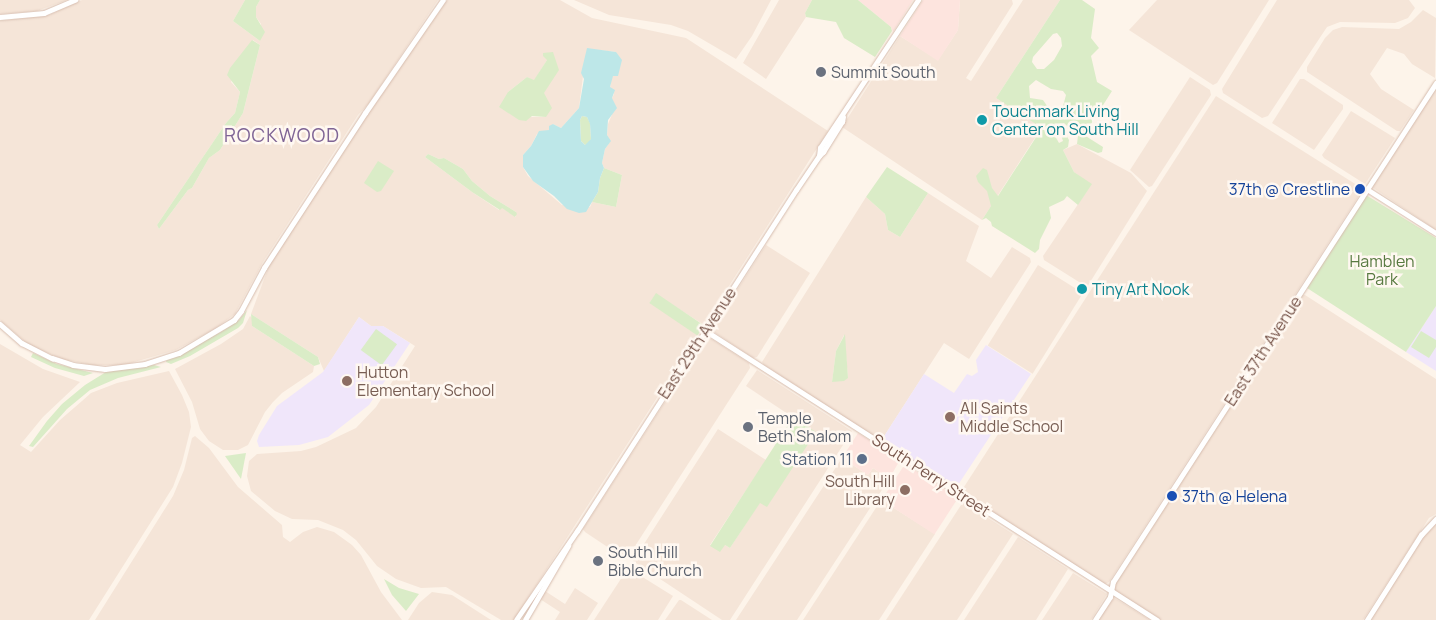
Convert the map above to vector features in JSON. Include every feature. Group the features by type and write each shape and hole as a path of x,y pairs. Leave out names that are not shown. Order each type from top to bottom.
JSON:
{"street":[{"path":"0,17 44,13 75,0"},
{"path":"0,324 22,343 52,358 74,365 105,369 146,364 179,353 224,326 241,312 278,246 365,113 443,0"},
{"name":"East 29th Avenue","path":"516,620 706,331 818,156 820,148 918,0"},
{"name":"East 37th Avenue","path":"1095,620 1111,591 1113,582 1436,83"},
{"path":"1367,189 1436,233"},
{"name":"South Perry Street","path":"706,331 1156,620"},
{"path":"1367,620 1422,535 1436,519"},
{"name":"East 29th Avenue","path":"525,620 576,531"}],"shaded area":[{"path":"0,0 67,0 37,11 0,14"},
{"path":"82,0 245,0 233,21 260,41 261,24 256,17 256,7 260,0 438,0 369,103 358,115 263,262 235,314 216,328 176,350 124,365 92,365 62,359 29,345 0,320 0,21 49,15","holes":["253,40 260,45 243,113 220,150 209,158 192,188 188,190 159,229 157,225 226,123 235,113 240,92 231,82 242,55"]},
{"path":"447,0 560,0 592,18 686,38 828,131 704,325 656,294 650,302 698,334 514,620 501,620 446,587 421,588 396,579 377,566 356,540 343,530 318,520 292,519 275,511 251,491 247,476 249,461 257,454 301,451 316,447 356,428 376,407 415,346 383,326 371,326 359,317 324,371 318,357 251,314 269,266 364,119","holes":["598,50 616,52 610,88 614,94 612,98 613,112 608,124 607,135 610,142 605,149 602,163 604,168 622,175 616,207 592,202 590,207 562,205 528,176 523,167 523,155 531,146 537,134 550,130 553,124 561,128 579,108 583,76","547,60 544,93 546,117 530,117 508,92 527,77 534,81","428,154 439,159 444,158 463,169 472,181 490,196 516,212 516,217 501,207 499,210 425,157"]},
{"path":"574,0 771,0 752,36 736,59 688,31 671,25 609,15"},
{"path":"779,0 812,0 805,13 806,17 766,79 743,63"},
{"path":"858,0 913,0 893,32 891,27"},
{"path":"923,0 960,0 958,30 938,61 900,36"},
{"path":"960,0 1012,0 1013,4 966,78 971,81 1023,0 1060,0 996,98 1042,127 982,220 842,127 900,36 938,60 958,30"},
{"path":"1157,0 1269,0 1217,83 1213,85 1129,30"},
{"path":"1277,0 1409,0 1415,8 1408,18 1395,23 1340,22 1327,27 1268,116 1262,118 1223,93 1222,89"},
{"path":"1423,10 1436,18 1435,78 1412,64 1404,54 1387,48 1370,74 1381,89 1414,110 1400,131 1397,131 1307,72 1307,67 1325,38 1333,30 1342,27 1399,29 1411,22"},
{"path":"1190,77 1210,90 1211,95 1152,186 1149,187 1130,170"},
{"path":"1300,79 1304,79 1343,105 1343,109 1314,150 1272,123"},
{"path":"1436,87 1436,230 1372,187"},
{"path":"1216,96 1360,187 1362,191 1109,582 1105,584 964,494 962,490"},
{"path":"1351,111 1395,138 1365,184 1322,155"},
{"path":"1077,144 1131,173 1147,191 1087,287 1044,260 1043,256 1091,185 1074,172 1063,150"},
{"path":"928,193 979,226 966,261 991,278 1012,247 1030,258 1031,262 969,359 944,343 881,441 762,362 866,197 885,214 888,230 900,237","holes":["844,335 848,377 832,382 836,351"]},
{"path":"766,245 810,273 757,357 753,358 712,329"},
{"path":"1038,265 1083,293 1033,374 988,346"},
{"path":"1301,295 1305,295 1436,379 1436,514 1429,518 1363,620 1161,620 1114,590 1114,586"},
{"path":"1436,306 1436,371 1406,352"},
{"path":"250,316 253,319 252,326 314,366 313,372 282,393 273,402 265,412 248,445 238,450 223,450 209,441 200,429 192,402 175,369 221,344 243,329"},
{"name":"Hutton Elementary School","path":"359,317 371,326 383,326 410,343 369,405 328,437 299,445 259,447 257,441 259,435 277,406 323,372"},
{"path":"710,338 749,363 750,368 628,557 624,558 583,529 705,340"},
{"path":"0,344 43,369 80,382 43,417 20,445 31,452 60,420 91,393 117,383 169,371 189,412 191,427 182,463 173,487 89,620 0,620"},
{"name":"All Saints Middle School","path":"986,345 1031,374 956,488 881,441 924,374 954,393 967,374 972,376 978,372 976,360"},
{"path":"757,370 852,431 730,620 722,620 633,561 718,429 766,460 710,545 725,545 730,548 760,502 767,506 815,432 746,386"},
{"path":"858,433 900,460 889,479 873,468 868,475 842,458"},
{"path":"195,436 209,448 238,487 282,525 283,537 290,542 303,532 317,527 334,532 352,545 361,555 381,592 402,620 95,620 173,496 184,470 192,438"},
{"path":"842,458 868,475 873,468 889,479 797,620 736,620"},
{"path":"905,464 958,498 934,534 882,500"},
{"path":"881,500 935,534 879,620 803,620"},
{"path":"963,502 1013,534 957,620 886,620"},
{"path":"1436,523 1436,620 1369,620 1426,533"},
{"path":"1018,537 1068,569 1036,620 964,620"},
{"path":"628,568 673,596 658,620 594,620"},
{"path":"1073,573 1107,594 1091,620 1042,620"},
{"path":"575,588 598,603 587,620 555,620 560,612 540,599 545,591 565,604"},
{"path":"432,592 452,595 491,620 408,620 419,603"},
{"path":"1114,598 1116,599 1150,620 1098,620"},
{"path":"679,600 681,600 712,620 665,620"}],"green space":[{"path":"245,0 260,0 256,7 256,17 265,32 260,41 233,21"},
{"path":"812,0 858,0 891,27 892,31 875,57 844,38 836,22 806,17 805,13"},
{"path":"1060,0 1082,0 1095,9 1091,38 1099,48 1091,56 1097,82 1112,91 1084,135 1103,147 1102,152 1098,153 1077,144 1078,136 1064,123 1054,125 1051,129 1059,143 1063,141 1060,132 1066,135 1069,140 1068,147 1063,150 1074,172 1092,184 1078,205 1067,196 1064,200 1049,207 1051,218 1040,240 1039,249 1035,253 992,226 991,222 986,218 982,220 991,206 987,191 978,182 976,176 983,168 987,170 992,188 998,196 1042,128 996,98","holes":["1057,33 1061,38 1062,46 1054,60 1044,69 1037,69 1032,62 1033,57 1053,34","1036,80 1051,89 1063,91 1066,95 1062,110 1057,116 1054,116 1043,100 1030,98 1029,86"]},
{"path":"252,40 260,45 243,113 220,150 209,158 192,188 188,190 159,229 157,225 226,123 235,113 240,92 227,75 230,68"},
{"path":"553,52 559,70 544,93 552,108 546,117 532,116 526,121 519,120 499,107 508,92 527,77 534,80 547,60 543,53"},
{"path":"582,116 587,117 590,123 591,139 589,144 585,145 581,141 580,120"},
{"path":"428,154 439,159 444,158 463,169 472,181 490,196 516,212 515,217 472,192 425,157"},
{"path":"378,161 394,171 381,191 377,192 364,183"},
{"path":"887,167 928,193 900,237 888,230 885,214 866,197"},
{"path":"604,168 622,175 616,207 592,202 598,192"},
{"name":"Hamblen Park","path":"1366,195 1436,238 1436,306 1406,352 1307,288"},
{"path":"656,293 704,325 697,335 649,303"},
{"path":"247,310 243,323 238,328 190,356 171,364 166,362 167,359 221,332 239,320"},
{"path":"251,314 318,357 320,364 314,366 252,326"},
{"path":"376,329 397,344 382,365 361,350"},
{"path":"1421,331 1436,340 1436,347 1429,358 1411,347"},
{"path":"845,334 848,378 844,381 832,382 836,351"},
{"path":"33,353 57,364 93,373 84,376 55,368 31,357"},
{"path":"154,365 161,367 118,378 90,390 67,409 33,447 29,446 62,404 85,385 106,372"},
{"path":"793,417 816,432 767,507 760,503 730,548 725,545 720,552 710,546"},
{"path":"246,453 241,479 225,456"},
{"path":"384,579 399,588 419,594 406,611 392,595"}],"water":[{"path":"587,48 616,52 622,60 618,76 613,76 610,87 615,90 612,98 617,108 608,120 607,135 611,141 605,149 602,163 604,168 598,192 586,212 579,213 567,209 554,196 533,181 523,167 523,155 531,146 539,131 549,130 549,126 553,124 561,128 579,108 584,79 581,73","holes":["582,116 587,117 590,124 591,139 585,145 581,141 580,120"]}],"place":[{"name":"Summit South","path":"821,72"},
{"name":"Touchmark Living Center on South Hill","path":"982,120"},
{"name":"37th @ Crestline","path":"1360,189"},
{"name":"Tiny Art Nook","path":"1082,289"},
{"name":"Hutton Elementary School","path":"347,381"},
{"name":"All Saints Middle School","path":"950,417"},
{"name":"Temple Beth Shalom","path":"748,427"},
{"name":"Station 11","path":"862,459"},
{"name":"South Hill Library","path":"905,490"},
{"name":"37th @ Helena","path":"1172,496"},
{"name":"South Hill Bible Church","path":"598,561"}],"district":[{"name":"ROCKWOOD","path":"282,136"}]}
